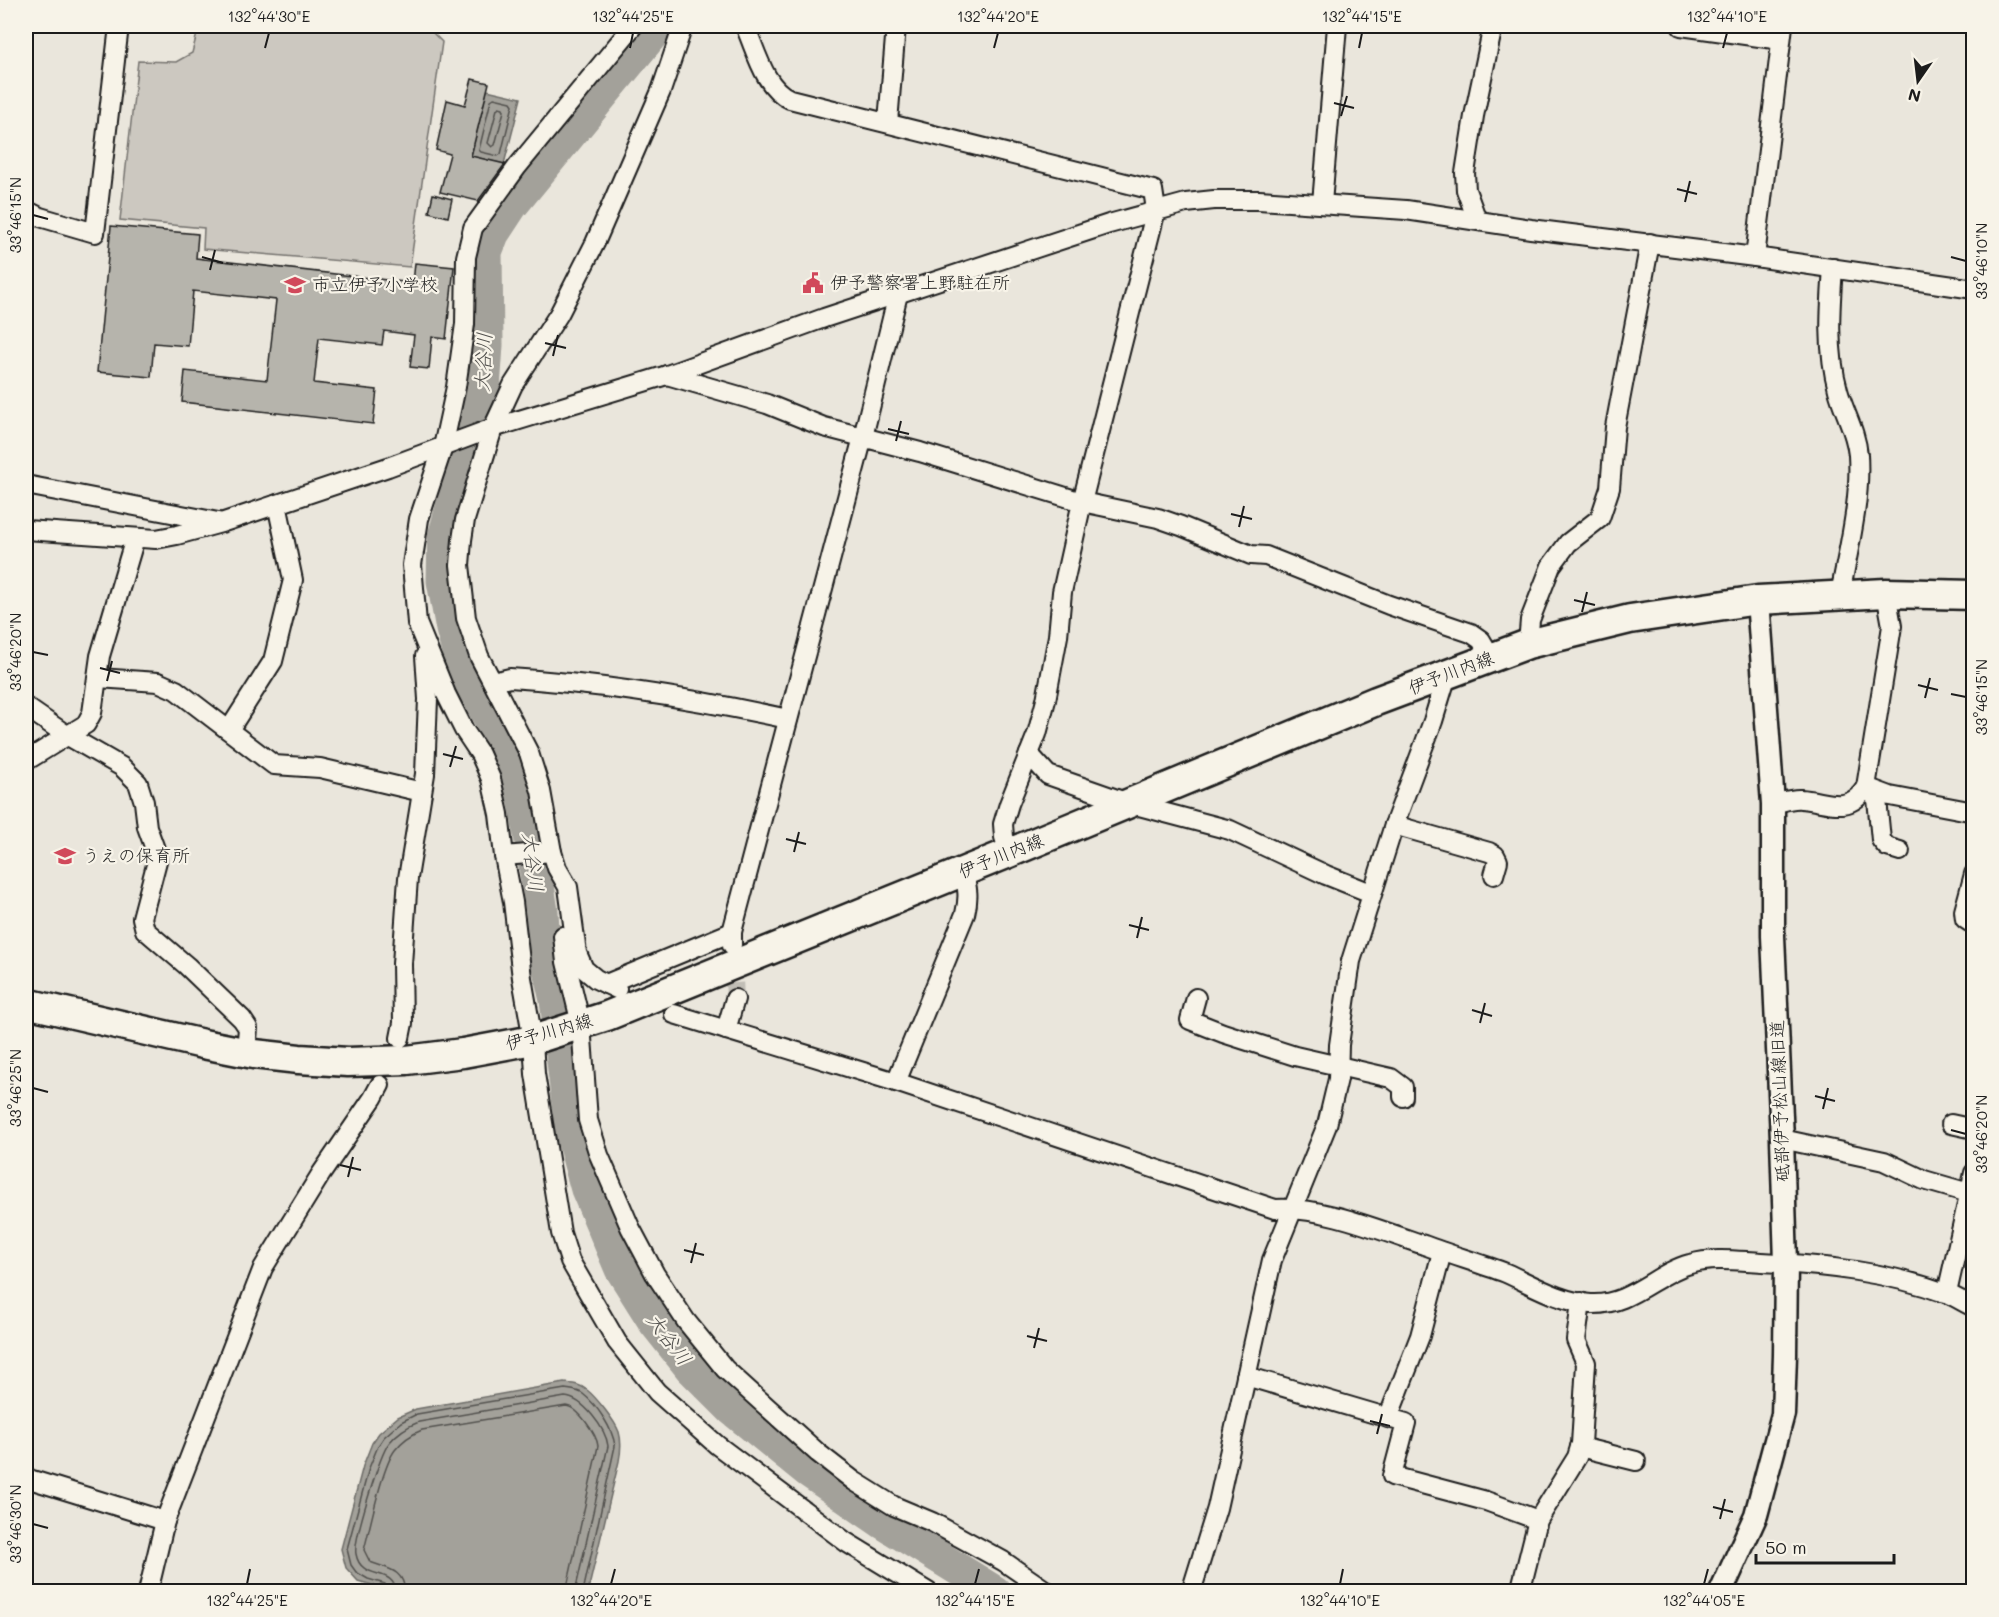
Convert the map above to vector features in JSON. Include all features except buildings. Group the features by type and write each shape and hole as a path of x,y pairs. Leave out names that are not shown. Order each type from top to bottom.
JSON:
{"main road":[{"name":"伊予川内線","path":"26,1003 203,1044 298,1059 348,1062 406,1060 463,1053 559,1031 607,1016 1376,701 1528,644 1630,618 1758,600 1886,593 1974,595"}],"street":[{"path":"26,210 40,217 95,233 119,26"},
{"path":"633,26 517,167 473,228 466,257 466,297 456,387 446,446 419,519 412,565 417,624 446,694 464,730 480,754 491,779 509,856 522,978 559,1031 599,1155 630,1227 655,1274 686,1321 725,1369 818,1453 854,1481 894,1506 932,1522 1003,1561 1048,1592"},
{"path":"683,26 661,92 595,243 559,314 513,386 489,430 465,520 462,540 460,565 466,618 479,656 530,753 541,791 566,962 559,1031 535,1074 561,1233 570,1261 617,1342 657,1392 717,1445 846,1542 928,1592"},
{"path":"745,26 766,74 779,94 790,99 1154,190 1156,210 1082,502 1062,592 1058,636 1046,700 1037,734 1003,824 1009,853"},
{"path":"888,122 896,26"},
{"path":"1322,203 1337,26"},
{"path":"1477,220 1466,190 1465,173 1474,116 1493,26"},
{"path":"1681,26 1782,33 1755,257"},
{"path":"26,530 156,539 221,523 489,430 668,375 898,294 1156,210 1186,203 1214,200 1259,200 1406,210 1974,289"},
{"path":"1528,644 1530,620 1551,566 1568,543 1600,518 1610,488 1615,427 1650,243"},
{"path":"1833,268 1829,323 1832,355 1838,391 1853,428 1858,455 1857,496 1840,596"},
{"path":"550,858 568,887 577,953 584,969 611,987 732,939 898,294"},
{"path":"668,375 767,404 824,427 920,452 1082,502 1181,525 1251,555 1266,556 1389,605 1471,633 1481,640 1491,657"},
{"path":"26,485 221,523"},
{"path":"229,730 273,661 293,580 278,504"},
{"path":"26,761 68,736 86,723 93,713 106,634 135,538"},
{"path":"1773,804 1799,798 1835,805 1851,802 1860,797 1866,787 1892,626 1886,593"},
{"name":"砥部伊予松山線旧道","path":"1721,1592 1756,1515 1783,1414 1786,1263 1773,936 1773,804 1758,600"},
{"path":"400,1038 403,1023 402,964 408,878 422,792 428,699 424,639"},
{"path":"1191,1592 1217,1508 1272,1260 1327,1125 1338,1079 1339,1045 1351,961 1371,893 1447,675"},
{"path":"98,678 158,682 176,690 274,765 320,768 422,792"},
{"path":"493,682 510,678 630,689 714,703 788,720"},
{"path":"26,707 68,736 122,767 138,783 157,861 142,918 145,930 187,966 242,1019 249,1028 246,1052"},
{"path":"1029,753 1048,775 1128,803 1230,830 1326,875 1371,893"},
{"path":"1866,787 1890,796 1974,812"},
{"path":"1866,787 1877,798 1881,840 1887,847 1900,851"},
{"path":"1394,825 1489,852 1495,855 1498,861 1494,875"},
{"path":"509,856 550,858"},
{"path":"896,1082 965,914 968,890 963,872"},
{"path":"1974,874 1964,910 1965,919 1974,925"},
{"path":"1196,998 1190,1020 1295,1056 1391,1078 1403,1087 1403,1097"},
{"path":"726,1030 735,999"},
{"path":"674,1014 896,1082 1275,1209 1310,1210 1382,1231 1506,1274 1537,1289 1581,1302 1591,1304 1609,1302 1634,1294 1672,1270 1691,1263 1713,1260 1786,1263 1892,1276 1947,1293 1974,1307"},
{"path":"148,1592 165,1521 262,1268 380,1085"},
{"path":"1951,1124 1974,1129"},
{"path":"1782,1138 1884,1161 1924,1180 1969,1193"},
{"path":"1947,1293 1974,1173"},
{"path":"1388,1418 1420,1336 1442,1252"},
{"path":"1520,1592 1538,1520 1577,1457 1580,1447 1586,1363 1576,1341 1581,1302"},
{"path":"1246,1376 1406,1423 1392,1476 1486,1501 1538,1520"},
{"path":"1580,1447 1636,1461"},
{"path":"26,1478 165,1521"}],"shaded area":[{"path":"199,26 426,26 442,42 410,267 203,249 204,228 120,220 138,61 176,62 192,53"}],"water":[{"path":"487,90 521,98 504,164 471,156"},
{"path":"564,1383 579,1385 591,1393 614,1422 621,1439 619,1461 588,1591 394,1591 358,1581 346,1568 341,1549 363,1466 372,1443 379,1433 398,1417 416,1409"}],"waterway":[{"name":"大谷川","path":"659,26 512,205 493,234 486,252 487,345 484,389 444,537 443,581 452,629 463,670 511,757 525,803 542,911 544,948 556,1000 571,1131 587,1189 621,1269 655,1323 690,1367 733,1410 808,1471 882,1522 995,1592"}],"tunnel":[{"path":"733,956 735,999"}],"place":[{"name":"伊予警察署上野駐在所","path":"813,283"},
{"name":"市立伊予小学校","path":"295,285"},
{"name":"うえの保育所","path":"65,856"}]}
